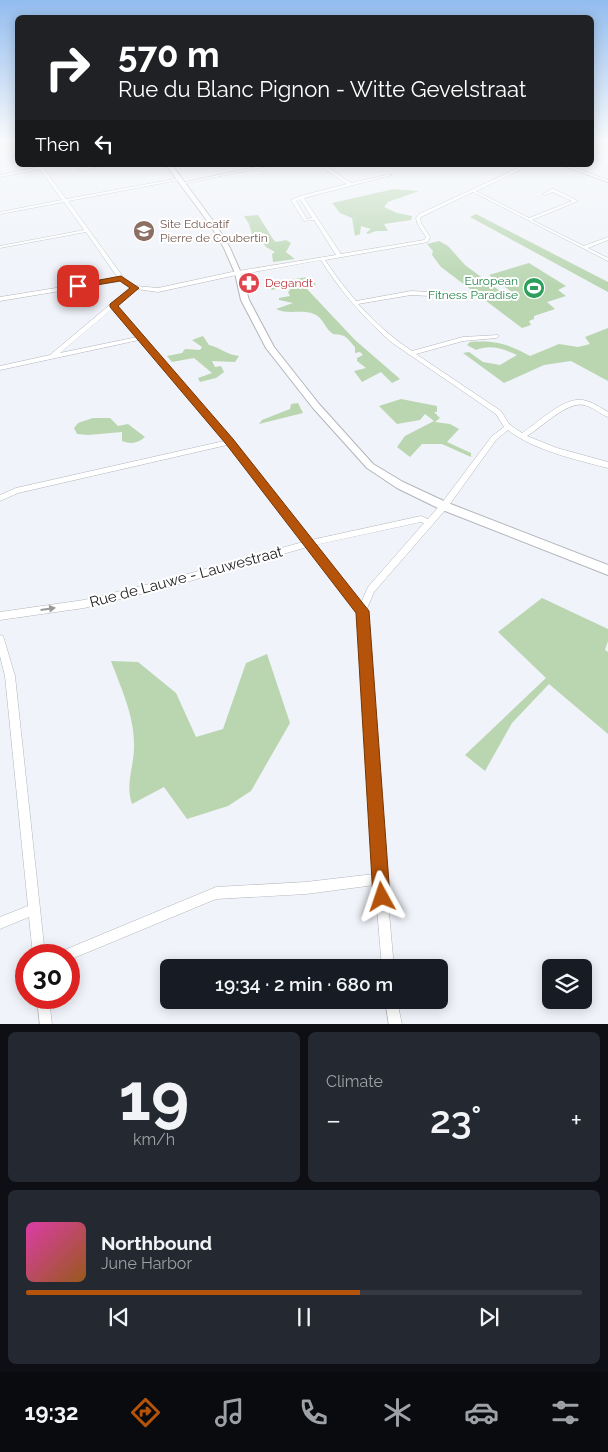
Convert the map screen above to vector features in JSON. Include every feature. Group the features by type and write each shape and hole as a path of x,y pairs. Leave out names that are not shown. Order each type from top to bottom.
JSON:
{"street":[{"path":"57,189 121,279 135,288 158,290 238,273 426,240 428,237 418,218 421,215 478,189"},
{"path":"0,213 136,189"},
{"path":"187,189 214,226 227,248 238,273 245,300 270,348 341,435 370,466 400,485 444,506 608,570"},
{"path":"314,219 306,220 293,200 333,189"},
{"path":"530,219 576,201 553,190 545,194"},
{"path":"473,191 608,260"},
{"path":"301,198 339,255"},
{"path":"0,247 86,231"},
{"path":"584,248 608,238"},
{"path":"322,258 339,286 378,328 498,413 508,427 522,436 578,458 608,465"},
{"path":"0,299 121,279"},
{"path":"52,357 135,288"},
{"path":"355,303 391,295 430,294 436,292"},
{"path":"113,305 229,442 362,611"},
{"path":"411,353 463,338 496,336"},
{"path":"0,368 140,338"},
{"path":"522,436 568,405 578,402 590,405 608,415"},
{"path":"387,959 362,611 370,590 444,506 494,438 508,427"},
{"path":"0,498 16,491 229,442"},
{"name":"Rue de Lauwe - Lauwestraat","path":"0,616 84,604 166,584 364,529 420,519 429,522"},
{"path":"0,639 10,676 38,944"},
{"path":"80,949 216,893 306,888 380,879"},
{"path":"0,922 34,909"},
{"path":"44,1009 46,1024"},
{"path":"393,1009 396,1024"}],"green space":[{"path":"394,189 419,191 388,202 384,207 397,213 412,216 411,220 384,224 388,231 376,231 368,234 366,233 371,229 361,226 360,234 355,236 352,218 340,213 332,203"},
{"path":"476,214 608,282 608,292 470,217"},
{"path":"258,215 276,242 286,240 291,243 286,252 295,259 273,262 272,254 275,252 266,247 260,238 266,236 264,233 252,234 244,216"},
{"path":"439,241 448,246 465,265 512,300 519,297 489,275 529,263 566,286 558,290 566,296 547,302 555,309 534,316 534,319 529,321 531,325 522,328 441,267 427,244"},
{"path":"308,277 316,285 307,289 355,340 400,379 392,383 381,372 362,382 354,371 366,368 357,361 357,358 363,355 360,352 355,353 355,347 347,338 343,335 333,334 320,318 314,314 285,312 276,309 293,303 279,300 279,298 290,296 288,292 290,290 288,285 272,290 269,287 276,282"},
{"path":"608,328 608,381 571,361 544,365 504,383 463,353 469,352 483,362 500,365 517,355 492,347 476,350 467,345 470,342 494,342 515,348 530,356 559,344 578,347 590,344 585,337"},
{"path":"203,336 209,345 239,356 235,362 212,361 215,367 221,366 224,372 216,378 200,382 198,378 212,373 194,358 172,362 167,356 182,353 185,349 200,350 202,347 192,340"},
{"path":"401,399 437,406 437,412 434,412 440,418 435,422 450,424 459,429 447,442 471,453 471,457 442,444 422,444 410,457 397,447 405,436 434,421 425,414 420,420 397,424 379,406"},
{"path":"298,403 303,413 259,424 262,420 290,409 291,404"},
{"path":"93,418 110,418 118,426 128,424 145,437 131,443 122,441 122,432 77,434 74,428 78,423"},
{"path":"542,598 608,629 608,641 605,650 608,652 608,734 549,684 512,723 485,771 465,755 546,678 498,632"},
{"path":"267,654 290,723 251,791 228,806 187,819 164,787 132,804 129,789 134,754 134,736 127,703 111,661 138,662 176,693 196,737 223,729 246,663"}],"place":[{"name":"Site Educatif Pierre de Coubertin","path":"144,231"},
{"name":"Degandt","path":"249,283"},
{"name":"European Fitness Paradise","path":"534,288"}],"route":[{"path":"78,286 121,279 135,288 113,305 229,442 362,611 382,897"}]}
